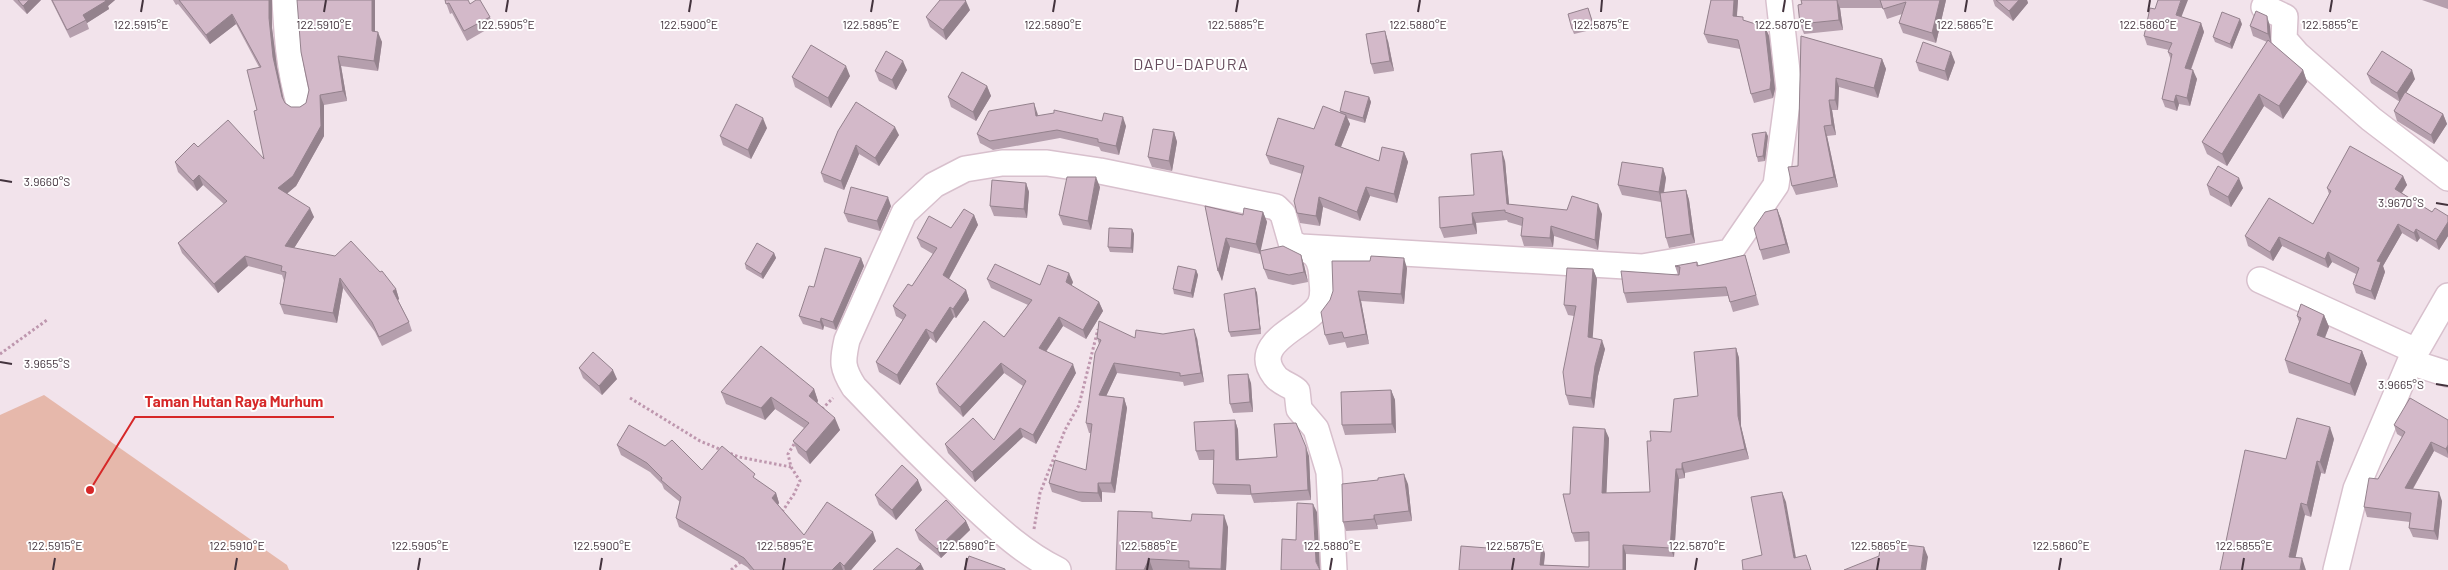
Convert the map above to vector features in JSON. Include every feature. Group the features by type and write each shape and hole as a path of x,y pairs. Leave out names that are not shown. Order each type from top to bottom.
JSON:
{"street":[{"path":"284,0 290,73 299,102"},
{"path":"1302,247 1642,266 1730,252 1776,185 1789,89 1780,0"},
{"path":"2264,6 2285,17 2284,39 2297,54 2370,119 2448,178"},
{"path":"1058,570 1029,554 929,464 854,387 845,372 842,360 847,340 904,213 934,185 965,170 1002,163 1047,163 1100,171 1276,208 1283,214 1291,242 1316,256 1319,263 1323,292 1322,302 1297,327 1274,341 1271,349 1270,363 1276,378 1297,391 1299,409 1316,429 1325,454 1333,513 1334,570"},
{"path":"2260,280 2448,374"},
{"path":"2336,570 2356,489 2413,357 2448,296"}],"path":[{"path":"0,354 47,320"},
{"path":"1029,554 1040,493 1065,430 1080,405 1092,345 1098,329"},
{"path":"818,414 830,399 854,387"},
{"path":"630,398 700,440 739,456 791,467"},
{"path":"777,518 794,494 800,481 791,467 788,454 800,437"},
{"path":"731,570 745,558"}],"shaded area":[{"path":"44,395 287,565 289,570 0,570 0,415"}],"building":[{"path":"18,0 29,0 23,6"},
{"path":"52,0 106,1 83,15 86,20 67,30"},
{"path":"179,0 269,0 273,57 282,97 285,103 291,107 300,107 306,103 309,90 301,52 297,0 372,0 372,31 378,32 374,61 338,56 343,91 320,95 321,126 293,176 278,188 310,208 285,246 335,256 351,241 380,272 382,271 396,289 393,291 409,322 379,337 372,322 340,278 333,313 280,304 286,272 281,271 282,266 245,256 214,284 178,243 227,201 199,175 193,181 175,162 194,143 198,147 228,120 264,159 254,111 257,110 247,70 261,67 232,14 206,35"},
{"path":"445,0 468,0 470,4 480,0 490,17 464,31 449,3 446,4"},
{"path":"940,0 966,1 943,30 926,17"},
{"path":"1711,0 1734,0 1733,16 1743,17 1743,20 1765,27 1771,80 1770,89 1751,94 1738,40 1704,34"},
{"path":"1801,0 1837,0 1839,20 1800,24 1798,5 1802,4"},
{"path":"1880,0 1940,0 1932,33 1899,23 1906,2 1883,9"},
{"path":"1996,0 2019,0 2009,11"},
{"path":"2158,0 2181,0 2176,15 2201,23 2185,68 2193,70 2187,98 2176,95 2174,102 2162,99 2172,54 2168,52 2172,43 2144,36 2150,8 2155,9"},
{"path":"1588,8 1593,24 1572,29 1568,14"},
{"path":"2256,11 2267,16 2268,34 2250,26"},
{"path":"2222,12 2240,19 2230,44 2213,37"},
{"path":"1385,31 1390,61 1371,64 1366,34"},
{"path":"1801,36 1882,59 1874,88 1836,78 1835,100 1829,100 1832,125 1824,126 1834,177 1792,186 1788,167 1798,166"},
{"path":"2268,40 2303,70 2279,106 2259,94 2222,154 2202,142"},
{"path":"1923,42 1951,52 1945,71 1916,62"},
{"path":"811,45 846,66 828,98 792,77"},
{"path":"886,51 903,61 892,80 875,71"},
{"path":"2382,51 2412,70 2397,93 2367,74"},
{"path":"962,72 987,86 973,112 948,97"},
{"path":"1345,91 1369,97 1363,118 1340,111"},
{"path":"2405,92 2443,114 2431,135 2394,111"},
{"path":"856,102 895,127 875,158 856,145 841,181 821,173 838,131"},
{"path":"1034,103 1036,116 1054,113 1054,110 1102,121 1104,113 1123,117 1116,146 1098,142 1098,139 1057,130 990,141 977,134 989,111"},
{"path":"736,104 763,118 748,150 720,136"},
{"path":"1323,106 1346,115 1335,145 1379,161 1382,147 1404,152 1394,194 1366,187 1357,212 1319,197 1316,216 1297,213 1294,201 1304,166 1266,155 1278,118 1314,129"},
{"path":"1153,129 1174,132 1169,161 1148,157"},
{"path":"1766,132 1763,156 1757,157 1752,134"},
{"path":"2350,146 2403,176 2395,189 2432,212 2435,208 2448,216 2448,222 2436,241 2416,229 2414,233 2398,224 2377,261 2381,262 2371,291 2353,284 2359,268 2328,252 2325,259 2279,237 2270,252 2245,236 2269,198 2313,224 2331,191 2327,188"},
{"path":"1502,151 1507,204 1567,210 1572,196 1598,204 1595,240 1551,226 1550,238 1521,236 1523,218 1505,212 1505,210 1472,213 1473,224 1440,228 1439,197 1474,195 1471,154"},
{"path":"1622,162 1663,168 1659,192 1618,185"},
{"path":"2218,166 2239,178 2228,197 2207,185"},
{"path":"1067,177 1096,177 1088,221 1059,215"},
{"path":"992,180 1026,183 1024,209 990,206"},
{"path":"851,187 888,197 877,221 844,213"},
{"path":"1686,190 1691,234 1666,238 1660,193"},
{"path":"1205,206 1243,215 1244,208 1263,212 1256,244 1226,238 1218,271"},
{"path":"964,209 974,215 943,275 966,290 953,309 950,307 933,333 926,329 897,375 876,362 906,315 893,306 908,284 912,286 937,248 917,238 929,216 951,228"},
{"path":"1777,209 1786,244 1760,250 1754,228 1765,212"},
{"path":"1109,228 1132,229 1131,248 1108,247"},
{"path":"757,243 774,253 761,274 745,264"},
{"path":"1283,246 1301,255 1304,272 1289,275 1264,269 1260,251"},
{"path":"825,248 861,258 833,322 821,318 820,322 799,316 809,286 814,287"},
{"path":"1745,255 1756,295 1730,302 1726,287 1624,293 1621,271 1679,275 1680,267 1675,266 1697,262 1697,266"},
{"path":"1371,256 1404,258 1401,294 1358,291 1366,334 1344,338 1342,332 1325,335 1321,312 1330,300 1333,291 1332,261 1370,261"},
{"path":"995,264 1040,285 1048,265 1069,273 1066,282 1099,302 1083,330 1059,317 1039,348 1073,364 1033,435 1020,428 972,472 945,444 973,418 994,440 1026,381 1001,363 960,407 936,384 984,321 1004,337 1032,300 987,279"},
{"path":"1178,266 1196,270 1191,293 1173,289"},
{"path":"1567,268 1593,269 1588,337 1602,340 1595,366 1591,398 1566,395 1563,372 1576,306 1564,305"},
{"path":"1255,288 1260,329 1229,332 1224,294"},
{"path":"2301,304 2324,315 2317,335 2362,351 2350,384 2285,360 2301,318 2297,316"},
{"path":"1099,321 1135,338 1136,330 1163,334 1194,329 1201,373 1180,376 1180,373 1114,363 1099,395 1124,398 1111,483 1098,483 1098,493 1078,492 1049,483 1055,460 1086,470 1092,424 1086,423 1095,353 1101,340 1097,338"},
{"path":"761,346 814,389 809,396 835,418 806,452 793,441 809,423 771,397 761,408 721,392"},
{"path":"1736,348 1738,416 1745,449 1682,463 1682,469 1676,469 1670,548 1623,545 1623,570 1459,570 1461,546 1514,550 1515,542 1542,544 1540,565 1589,567 1589,532 1572,533 1563,494 1570,494 1573,427 1605,429 1602,493 1650,492 1647,441 1651,441 1650,431 1671,432 1674,399 1698,396 1694,352"},
{"path":"593,352 613,370 599,386 579,368"},
{"path":"1248,374 1250,402 1230,404 1228,375"},
{"path":"1391,390 1392,424 1342,425 1341,392"},
{"path":"2410,398 2448,420 2448,445 2446,449 2431,442 2405,488 2439,492 2434,531 2409,528 2411,513 2364,507 2369,478 2378,479 2405,432 2394,425"},
{"path":"2297,418 2330,427 2320,462 2317,461 2307,505 2301,503 2289,557 2302,558 2300,570 2220,570 2245,450 2286,459"},
{"path":"1235,420 1236,460 1277,457 1274,424 1296,423 1306,447 1308,490 1251,494 1250,485 1213,484 1214,450 1196,451 1194,422"},
{"path":"629,425 665,446 672,440 702,470 722,446 755,474 753,477 776,493 772,498 804,535 827,502 873,532 844,566 840,562 832,570 754,570 744,558 676,518 681,497 661,480 662,478 647,463 617,445"},
{"path":"902,465 918,480 892,510 875,495"},
{"path":"1404,474 1409,511 1374,515 1374,519 1343,522 1342,484 1378,480 1378,478"},
{"path":"1782,492 1794,558 1806,555 1811,570 1743,570 1742,560 1762,555 1751,497"},
{"path":"946,500 966,521 937,549 915,530"},
{"path":"1297,503 1313,504 1316,562 1320,570 1281,570 1282,539 1296,540"},
{"path":"1118,511 1152,512 1152,518 1191,521 1192,514 1224,515 1221,569 1189,568 1189,561 1149,559 1144,570 1116,570"},
{"path":"1881,542 1924,547 1921,570 1844,570 1879,556"},
{"path":"897,548 921,564 915,570 873,570"},
{"path":"969,556 1005,569 1005,570 964,570"}],"place":[{"name":"Taman Hutan Raya Murhum","path":"90,490"}],"district":[{"name":"DAPU-DAPURA","path":"1191,63"}]}
